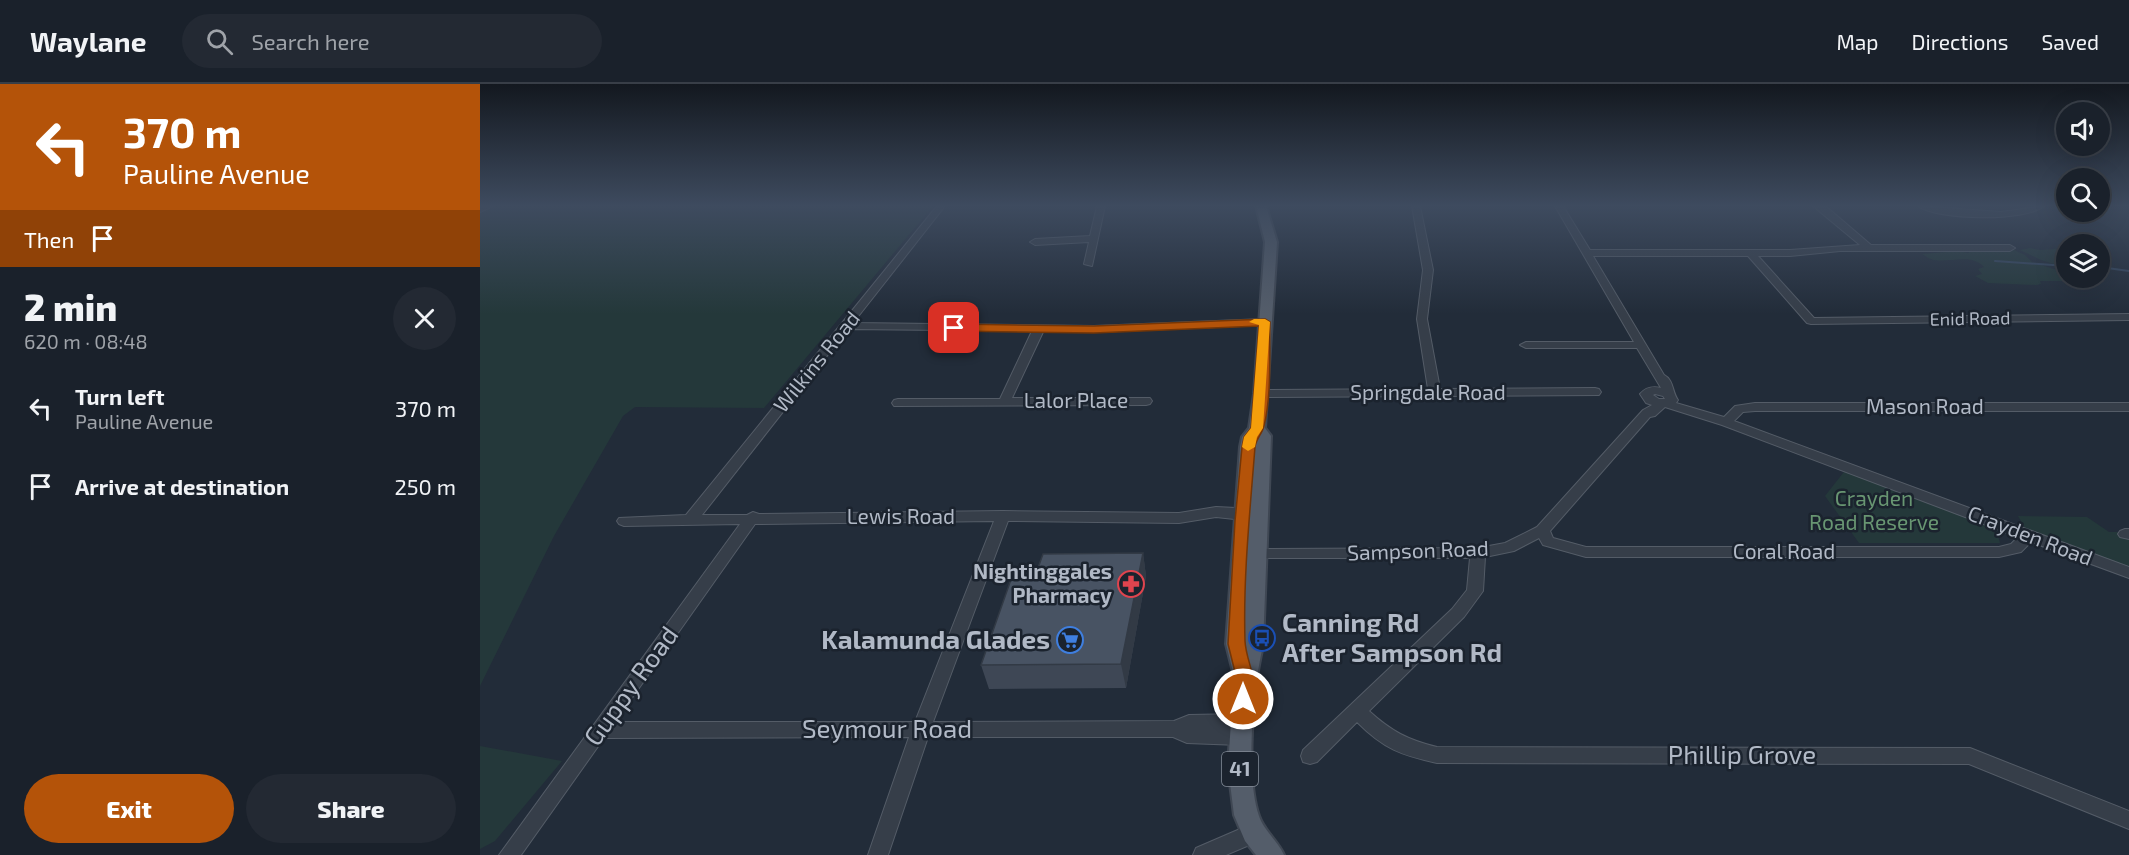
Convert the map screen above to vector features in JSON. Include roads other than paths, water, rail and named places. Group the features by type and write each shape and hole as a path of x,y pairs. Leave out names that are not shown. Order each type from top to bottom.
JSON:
{"main road":[{"name":"41","path":"1270,242 1257,428 1263,436 1248,517 1250,553 1236,644 1245,676 1241,730 1241,791 1246,816 1254,833 1271,855"}],"street":[{"name":"Wilkins Road","path":"692,518 913,242"},
{"path":"1089,264 1093,242"},
{"path":"1423,242 1428,270 1422,319 1435,393"},
{"path":"1581,242 1659,377 1665,382 1668,390 1666,399"},
{"path":"1862,242 1869,248"},
{"path":"1588,253 1751,254 1869,248 2010,248"},
{"name":"Enid Road","path":"1751,254 1811,321 2129,317"},
{"path":"846,326 1040,329 1265,322"},
{"name":"Lalor Place","path":"1005,401 1040,329"},
{"path":"1526,345 1641,345"},
{"name":"Sampson Road","path":"1250,553 1478,553 1509,547 1542,530 1649,401 1659,377"},
{"name":"Springdale Road","path":"1261,394 1595,392"},
{"name":"Sampson Road","path":"1649,401 1650,413 1666,399"},
{"name":"Crayden Road","path":"1649,401 1666,399 2129,573"},
{"name":"Lalor Place","path":"898,403 1146,401"},
{"name":"Mason Road","path":"1726,422 1739,410 1755,407 2129,406"},
{"path":"878,855 921,729 1003,516"},
{"name":"Lewis Road","path":"624,520 1003,516 1179,518 1189,521 1248,517"},
{"name":"Guppy Road","path":"509,855 753,518"},
{"name":"Coral Road","path":"1542,530 1548,541 1586,552 1999,552 2016,548 2029,535"},
{"path":"1310,756 1464,606 1475,591 1478,553"},
{"name":"Phillip Grove","path":"1357,711 1376,729 1406,748 1437,755 1970,756 2129,820"},
{"name":"Seymour Road","path":"599,730 1174,729 1187,735 1241,730"},
{"path":"1203,855 1254,833"}],"waterway":[{"path":"1995,261 2056,265"},
{"path":"2110,268 2129,271"}],"place":[{"name":"Nightinggales Pharmacy","path":"1131,584"},
{"name":"Canning Rd After Sampson Rd","path":"1262,638"},
{"name":"Kalamunda Glades","path":"1070,640"}],"park label":[{"name":"Crayden Road Reserve","path":"1874,511"}]}
